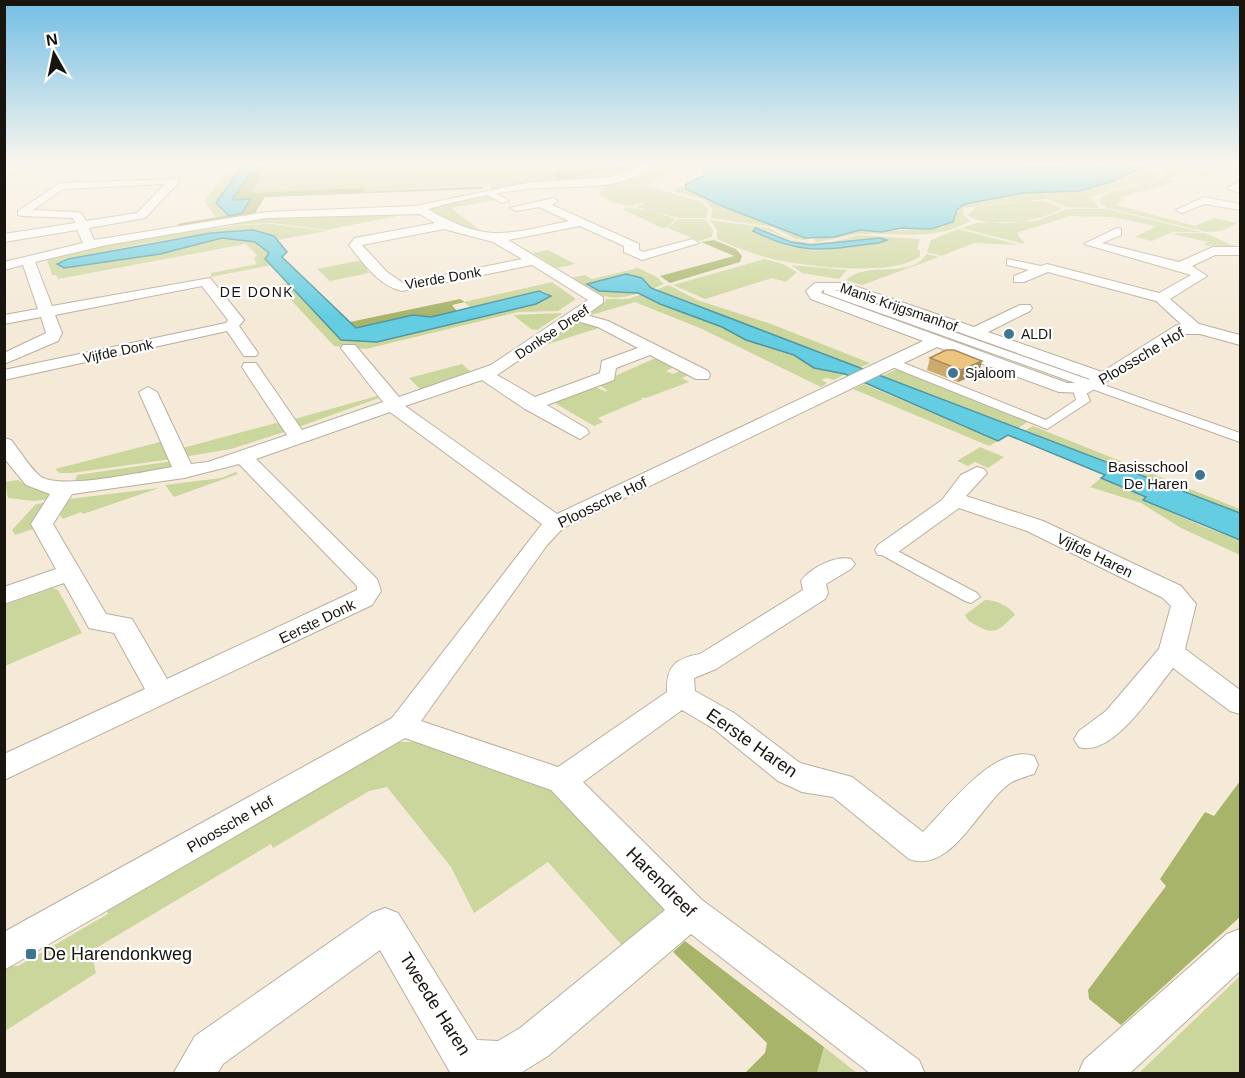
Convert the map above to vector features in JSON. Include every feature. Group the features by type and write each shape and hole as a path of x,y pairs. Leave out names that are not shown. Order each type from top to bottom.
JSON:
{"street":[{"path":"76,215 90,245"},
{"path":"4,238 142,215"},
{"name":"Donkse Dreef","path":"4,266 28,262 90,245 266,215"},
{"name":"Donkse Dreef","path":"4,444 33,481 64,489 184,472 244,458 497,369 596,302 596,298 497,239 455,230 427,215"},
{"path":"563,215 578,223"},
{"path":"497,239 586,222 635,247 628,249 642,256 693,243"},
{"name":"Vierde Donk","path":"445,225 359,241 355,245 369,256 380,272 402,287 534,261"},
{"path":"1117,232 1090,244 1180,266 1200,276 1161,298"},
{"path":"1180,266 1213,251 1240,251"},
{"path":"4,360 52,338 54,333 28,262"},
{"path":"1012,262 1042,270"},
{"path":"1019,279 1047,268 1161,298 1194,328 1240,340"},
{"path":"4,320 205,281 236,320 231,326 249,363 300,439"},
{"name":"Manis Krijgsmanhof","path":"936,340 816,296 813,291 820,286 841,286 975,333 1092,384"},
{"path":"828,291 1240,438"},
{"name":"Manis Krijgsmanhof","path":"975,333 1025,308"},
{"path":"574,316 603,324 702,375"},
{"name":"Vijfde Donk","path":"4,375 231,326"},
{"name":"Ploossche Hof","path":"4,951 402,726 539,540 555,523 936,340 1065,388 1092,384 1180,329 1194,328"},
{"path":"349,348 390,396 393,406 555,523"},
{"path":"531,405 608,376 608,365 651,349"},
{"path":"891,362 1047,425 1083,401 1092,384"},
{"path":"484,374 531,405 580,433"},
{"path":"148,392 184,472"},
{"name":"Eerste Donk","path":"4,768 363,599 369,591 369,584 244,458"},
{"path":"4,480 26,473"},
{"path":"971,597 886,550 950,505 968,479 977,473"},
{"path":"64,489 42,524 98,622 123,625 161,693"},
{"name":"Vijfde Haren","path":"953,499 1035,526 1172,592 1184,604 1171,652 1116,719 1089,740"},
{"path":"562,781 681,696 680,674 695,664 707,662 754,630 764,628 780,618 816,593 813,581 843,564"},
{"path":"4,596 70,572"},
{"path":"1171,652 1240,704"},
{"name":"Eerste Haren","path":"681,696 724,721 789,772 802,779 842,786 921,849 930,847 1000,774 1023,765"},
{"name":"Harendreef","path":"402,726 562,781 690,912 905,1074"},
{"name":"Tweede Haren","path":"193,1074 209,1050 385,925 466,1060 502,1061 534,1042 690,912"},
{"path":"1098,1074 1240,946"}],"green space":[{"path":"214,215 229,216 216,218"},
{"path":"228,215 253,215 181,227 177,224"},
{"path":"400,215 326,230 273,223 219,225 266,217"},
{"path":"437,215 461,215 485,234 458,228"},
{"path":"635,215 664,215 675,219 668,227 662,228"},
{"path":"668,215 707,215 706,218 678,218"},
{"path":"711,215 749,215 782,227 810,241 795,239 772,227 711,218"},
{"path":"954,215 964,215 970,221 957,228 930,234 861,234 815,242 814,239 860,230 888,231 943,227"},
{"path":"968,215 1046,215 1001,223 976,220"},
{"path":"1051,215 1133,215 1201,232 1172,232 1152,241 1135,237 1156,226 1112,217 1070,216 1017,233 1025,244 961,228 977,223 1036,221"},
{"path":"1138,215 1155,215 1195,226 1214,218 1237,223 1222,231 1206,232"},
{"path":"678,219 705,219 713,230 712,237 699,241 668,228"},
{"path":"710,220 769,228 790,239 759,228 755,232 788,246 814,251 885,242 859,241 816,246 794,240 809,243 832,242 859,235 920,239 917,250 920,250 920,256 907,263 890,267 845,268 799,264 765,257 717,239 717,230"},
{"path":"271,224 327,231 277,240 264,233 211,233 68,259 57,264 160,254 222,238 255,242 269,253 265,259 271,265 211,277 211,273 257,264 254,259 257,255 246,244 58,279 56,275 52,275 47,260 106,244 239,225"},
{"path":"958,229 1019,245 974,243 941,256 927,252 931,240"},
{"path":"1205,233 1238,248 1204,245 1208,242 1173,234"},
{"path":"714,240 736,249 742,256 740,262 670,283 660,276 734,256 701,242"},
{"path":"548,250 575,264 557,268 533,253"},
{"path":"927,254 939,257 862,285 846,280 865,271 910,266 920,262"},
{"path":"765,259 783,264 797,272 786,282 772,278 705,299 673,285"},
{"path":"362,260 369,273 330,281 317,269"},
{"path":"791,265 847,270 839,279 802,273"},
{"path":"638,268 657,277 664,284 652,289 588,283 599,291 639,293 619,298 595,293 570,278 585,275 592,279"},
{"path":"552,282 576,299 558,311 518,312 366,349 334,346 277,285 289,283 341,340 377,342 536,304 551,296 543,291 471,308 464,302"},
{"path":"669,285 697,300 771,324 870,363 859,368 655,290"},
{"path":"642,294 660,304 722,327 746,340 794,355 825,370 845,374 834,380 827,378 821,380 827,383 821,387 702,329 635,302 585,317 606,299 628,299"},
{"path":"460,299 465,302 452,305 457,311 431,317 413,315 356,328 350,322"},
{"path":"563,313 537,330 531,329 513,315"},
{"path":"574,322 602,327 545,345 558,337 557,333 573,326"},
{"path":"660,356 678,365 666,371 673,374 682,370 691,374 682,378 689,382 646,398 641,397 643,399 598,418 603,422 594,426 553,402 594,386 606,392 607,390 597,384"},
{"path":"462,364 471,372 420,389 409,378"},
{"path":"899,368 1030,420 1017,429 882,376"},
{"path":"864,384 998,441 989,446 853,389"},
{"path":"377,396 379,398 296,428 291,420"},
{"path":"276,423 283,425 287,431 231,449 183,457 179,449"},
{"path":"1033,426 1240,509 1240,513 1024,431"},
{"path":"160,442 165,443 172,459 72,473 60,473 55,469"},
{"path":"980,447 1004,457 988,468 975,462 968,466 957,461"},
{"path":"173,461 175,466 162,471 158,469 74,484 77,475"},
{"path":"236,472 238,474 174,497 165,485 221,478"},
{"path":"1101,478 1204,527 1240,540 1240,555 1181,528 1141,503 1090,487"},
{"path":"18,480 31,488 50,493 51,499 33,501 8,498 5,482"},
{"path":"159,488 83,514 81,512 63,519 60,515 69,499"},
{"path":"49,502 36,528 15,535 12,530 36,504"},
{"path":"53,588 58,590 82,633 5,666 5,605"},
{"path":"985,600 1002,604 1015,615 997,630 983,629 969,621 965,615"},
{"path":"399,742 420,742 550,788 662,901 665,911 627,951 548,862 474,913 451,867 387,787 369,791 273,848 271,844 91,951 96,973 5,1031 5,966 18,966 108,914 106,907"},
{"path":"1240,781 1240,917 1121,1025 1089,999 1088,990 1166,886 1160,879 1205,812 1214,816"},
{"path":"685,941 824,1047 817,1073 745,1073 765,1053 767,1043 673,952"},
{"path":"1240,976 1240,1073 1139,1073"},
{"path":"824,1047 857,1073 817,1074"}],"water":[{"path":"746,215 955,215 953,222 931,229 901,228 882,232 860,230 834,237 805,238"},
{"path":"756,228 791,242 811,245 880,238 887,240 829,249 802,248 787,245 753,231"},
{"path":"253,230 274,236 287,252 282,257 356,328 413,315 431,317 539,291 551,296 536,304 377,342 341,340 265,259 269,253 255,242 222,238 160,254 64,268 57,264 68,259 211,233"},
{"path":"626,274 642,278 651,288 1240,513 1240,540 1143,500 1146,497 1101,478 1105,475 1008,435 998,441 845,374 814,368 794,355 746,340 722,327 660,304 638,293 599,291 587,284"}],"building":[{"path":"946,350 954,350 982,361 961,370 930,358"}],"place":[{"name":"ALDI","path":"1009,334"},
{"name":"Sjaloom","path":"953,373"},
{"name":"Basisschool De Haren","path":"1200,475"},
{"name":"De Harendonkweg","path":"31,954"}],"district":[{"name":"DE DONK","path":"257,292"}]}
